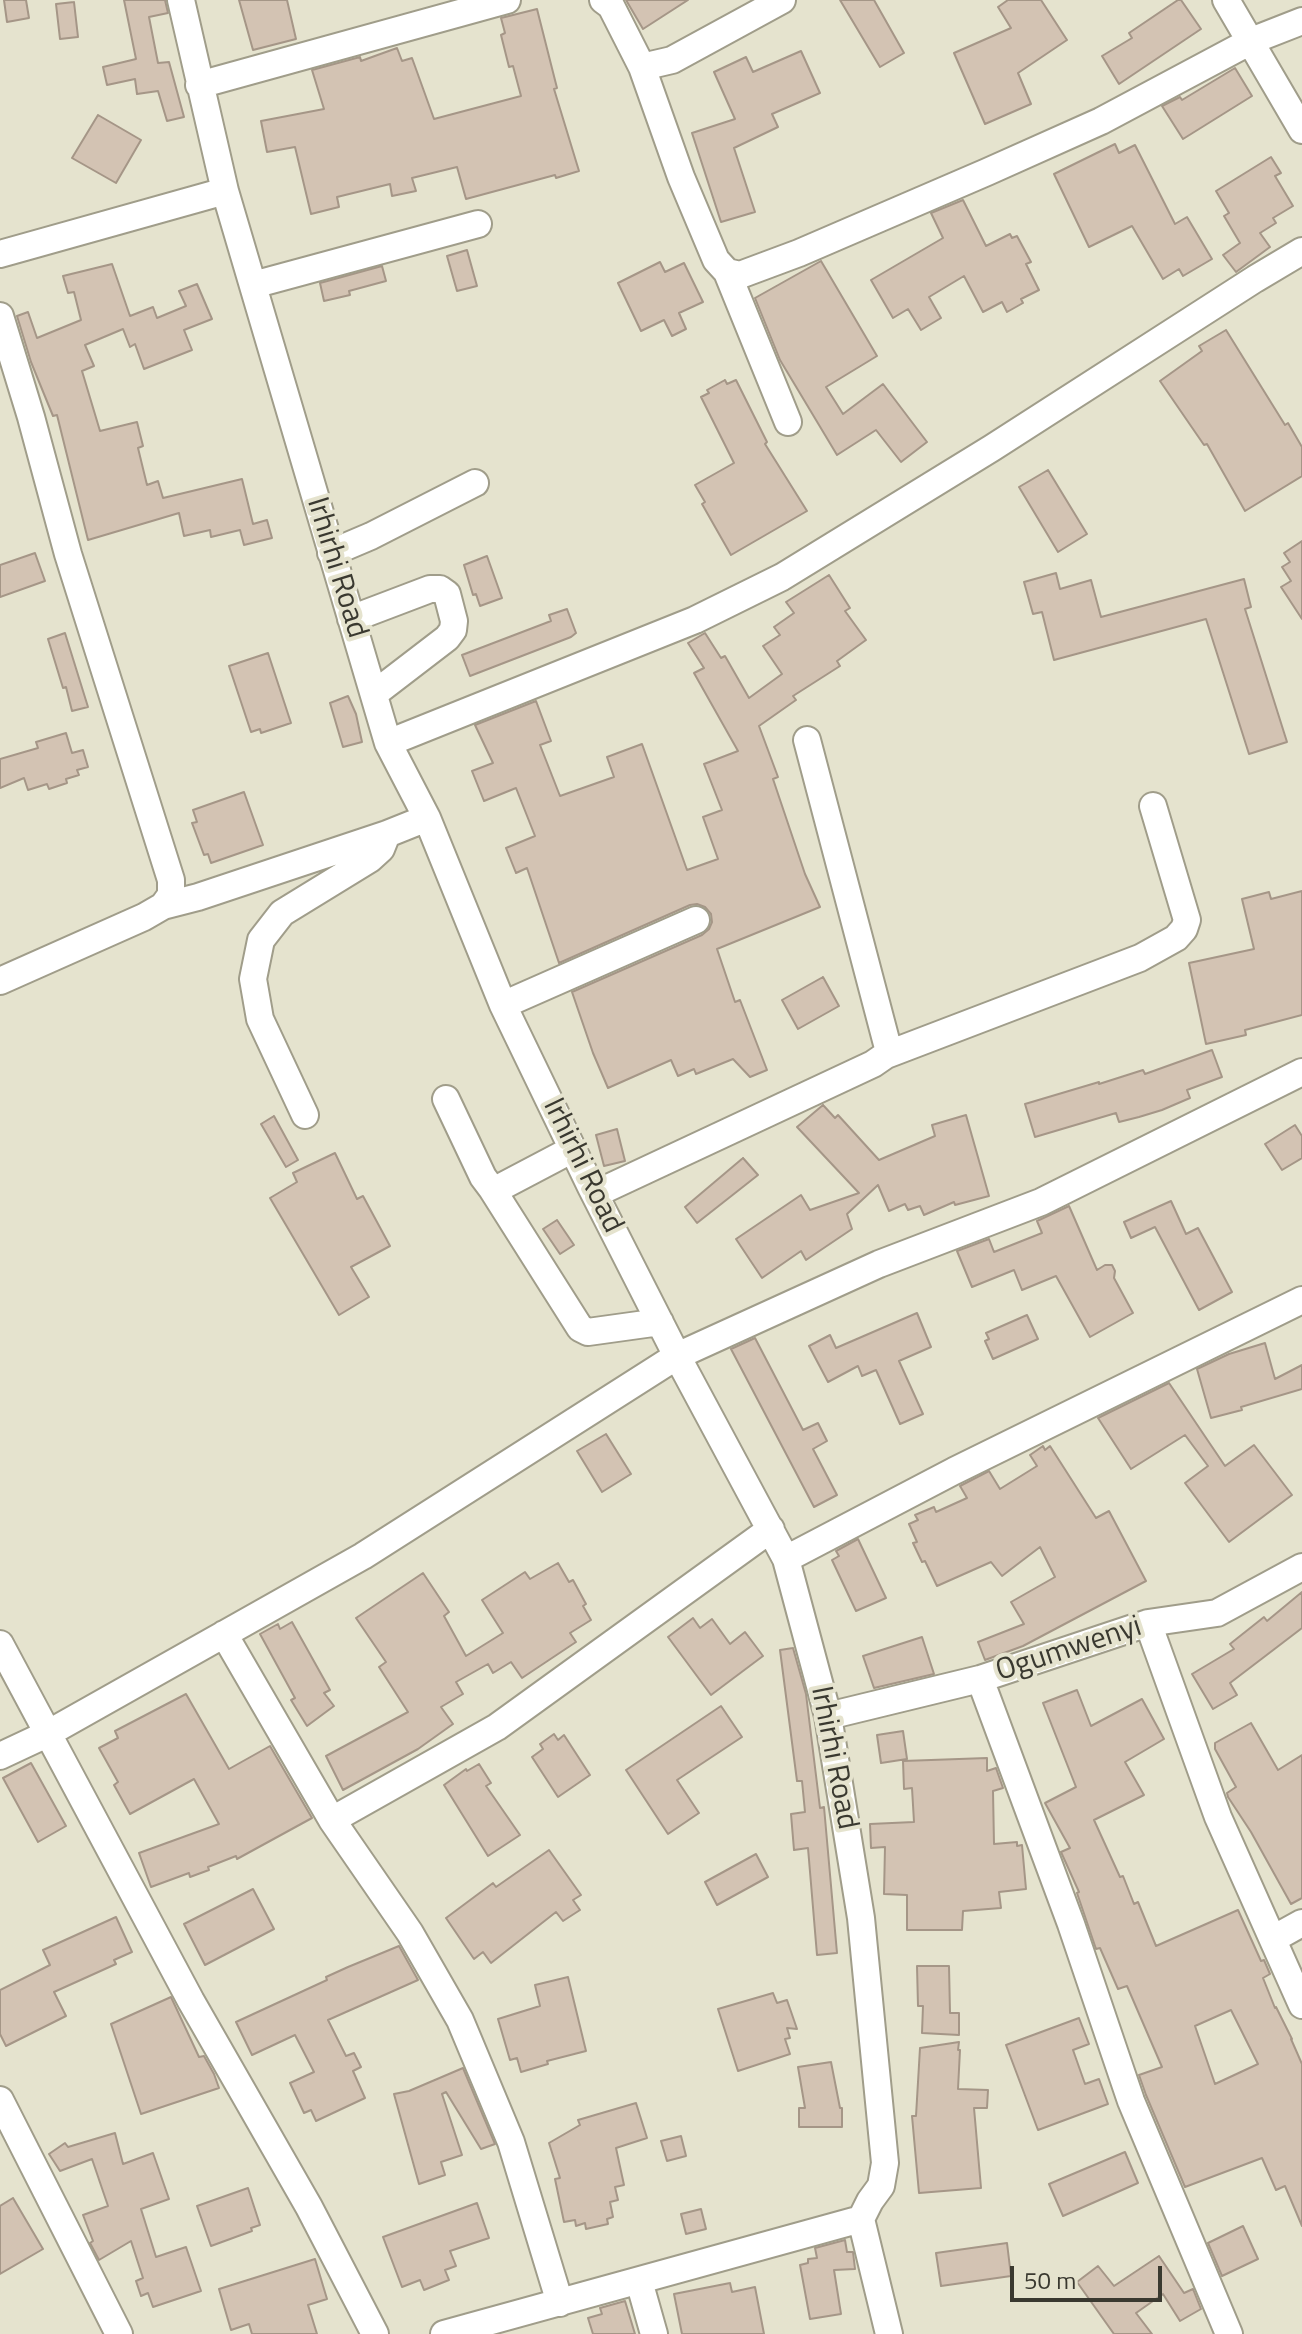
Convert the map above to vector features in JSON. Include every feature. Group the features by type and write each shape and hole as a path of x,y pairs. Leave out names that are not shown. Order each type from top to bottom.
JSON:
{"street":[{"name":"Irhirhi Road","path":"181,0 225,191 388,743 427,818 503,1005 573,1149 677,1356 786,1559 828,1716 861,1918 885,2163 881,2186 861,2219"},
{"path":"199,85 507,0"},
{"path":"603,0 611,6 642,67 681,177 716,260 727,272 788,422"},
{"path":"642,67 672,60 782,0"},
{"path":"1226,0 1302,130"},
{"path":"727,272 740,275 784,259 987,172 1101,121 1251,41 1302,21"},
{"path":"0,254 225,191"},
{"path":"253,285 478,224"},
{"path":"388,743 695,620 782,577 1302,251"},
{"path":"0,316 68,554 171,880 171,895 163,906"},
{"path":"331,553 475,483"},
{"path":"351,619 430,589 440,589 447,594 454,621 453,630 447,638 374,694"},
{"path":"807,740 888,1048 886,1055"},
{"path":"595,1194 873,1064 886,1055 1140,958 1176,938 1187,920 1153,806"},
{"path":"0,981 163,906 198,897 427,818"},
{"path":"305,1115 260,1019 253,979 261,940 282,913 370,859 381,849 387,834"},
{"path":"503,1005 696,920"},
{"path":"0,1756 47,1734 363,1556 677,1356 879,1264 1041,1202 1302,1072"},
{"path":"446,1099 483,1177 580,1328 588,1332 660,1322"},
{"path":"492,1189 573,1149"},
{"path":"786,1559 954,1471 1302,1300"},
{"path":"332,1820 497,1727 771,1529"},
{"name":"Ogumwenyi","path":"828,1716 980,1679 1148,1623 1217,1613 1302,1567"},
{"path":"1148,1623 1218,1817 1302,2005"},
{"path":"224,1634 332,1820 410,1933 460,2020 511,2142 560,2303"},
{"path":"0,1644 191,2001 309,2207 375,2334"},
{"path":"980,1679 1071,1924 1131,2101 1229,2334"},
{"path":"1273,1939 1302,1923"},
{"path":"0,2100 119,2334"},
{"path":"444,2334 861,2219 889,2334"},
{"path":"639,2281 654,2334"}],"building":[{"path":"4,0 26,0 29,18 7,22"},
{"path":"124,0 165,0 168,13 149,17 158,63 169,62 184,117 167,121 158,91 137,94 135,79 107,85 103,67 136,59"},
{"path":"239,0 287,0 296,39 253,50"},
{"path":"626,0 688,0 643,29"},
{"path":"840,0 874,0 904,53 880,67"},
{"path":"1008,0 1041,0 1067,40 1018,73 1031,104 985,124 954,53 1011,28 998,7"},
{"path":"1178,0 1201,29 1119,84 1102,56 1132,38 1129,33"},
{"path":"74,2 78,37 60,39 56,4"},
{"path":"537,9 557,88 554,89 579,171 466,199 457,167 412,178 416,191 392,196 390,184 337,197 339,207 311,214 295,147 267,152 261,121 324,109 312,70 360,57 361,61 397,48 402,61 412,58 434,119 521,96 513,66 509,67 501,35 505,33 501,18"},
{"path":"801,51 820,93 772,114 778,127 734,148 755,212 721,222 692,133 735,119 714,72 746,57 753,72"},
{"path":"1235,68 1252,96 1183,139 1162,106 1180,97 1182,100"},
{"path":"98,115 141,140 116,183 72,158"},
{"path":"1115,144 1119,153 1135,145 1175,224 1187,217 1212,259 1183,276 1179,269 1163,279 1132,226 1089,247 1054,174"},
{"path":"1271,157 1281,173 1275,176 1293,206 1273,218 1276,223 1260,233 1270,247 1236,272 1223,255 1240,243 1224,216 1229,213 1216,191"},
{"path":"963,200 986,246 1010,234 1012,238 1017,236 1031,262 1026,264 1039,290 1021,299 1023,303 1007,312 1002,302 983,312 964,276 929,297 941,318 921,330 908,309 893,318 871,280 943,238 931,213"},
{"path":"467,250 477,286 457,291 447,256"},
{"path":"821,261 877,356 826,387 843,414 883,384 927,442 901,462 876,430 837,455 780,360 755,298"},
{"path":"660,262 665,272 684,263 703,302 679,313 686,329 672,336 664,320 641,331 618,283"},
{"path":"112,264 130,316 153,307 157,318 186,306 179,291 197,284 212,319 184,330 192,350 144,369 135,344 130,347 123,329 85,345 94,366 82,371 100,431 137,422 143,446 138,448 147,485 158,481 163,498 242,479 253,524 267,520 272,538 244,545 240,530 211,537 210,530 184,536 179,513 88,540 57,415 53,416 31,362 17,316 28,312 37,338 81,320 74,292 68,293 63,276"},
{"path":"382,266 386,281 324,301 320,283"},
{"path":"1226,330 1302,447 1302,476 1245,511 1207,444 1204,445 1160,381 1202,351 1199,346"},
{"path":"725,380 727,384 736,380 767,442 765,444 807,511 731,555 702,504 705,502 695,485 734,463 701,397"},
{"path":"1048,470 1087,534 1058,552 1019,487"},
{"path":"1302,541 1302,619 1281,587 1291,581 1282,567 1290,562 1284,553"},
{"path":"35,553 45,581 0,597 0,565"},
{"path":"487,556 502,598 480,606 476,594 473,595 464,565"},
{"path":"1056,573 1060,589 1091,580 1101,617 1244,579 1251,607 1245,609 1287,742 1249,754 1206,619 1054,660 1042,612 1033,614 1024,582"},
{"path":"829,575 850,608 845,611 866,640 837,661 840,666 793,696 796,700 759,726 778,777 773,779 805,874 820,907 717,949 735,1002 740,1000 767,1070 750,1077 733,1059 696,1074 694,1069 678,1076 671,1060 608,1088 572,992 702,935 712,922 711,914 705,907 690,905 559,963 527,868 516,873 506,848 535,836 516,788 484,801 472,771 493,763 475,725 536,701 551,741 540,745 560,796 614,777 607,757 642,744 687,870 718,859 703,817 722,810 704,764 738,751 694,673 704,668 688,643 705,633 721,658 725,656 749,698 782,674 763,646 780,635 774,627 794,613 786,602"},
{"path":"567,609 576,633 571,637 470,676 462,655 551,621 549,615"},
{"path":"65,633 88,707 72,711 48,639"},
{"path":"268,653 291,723 261,733 260,729 251,732 229,666"},
{"path":"348,696 356,714 362,742 343,747 330,703"},
{"path":"66,733 72,753 83,750 88,767 77,770 79,775 49,789 47,784 28,790 24,778 0,788 0,759 38,748 36,742"},
{"path":"244,792 263,845 211,863 208,854 204,855 192,823 197,822 193,810"},
{"path":"1302,891 1302,1015 1245,1030 1246,1035 1206,1044 1189,963 1254,949 1242,899 1269,892 1271,899"},
{"path":"823,977 839,1006 798,1029 782,1000"},
{"path":"1212,1050 1222,1077 1187,1090 1190,1098 1139,1117 1119,1122 1116,1113 1035,1137 1025,1104 1143,1070 1145,1074"},
{"path":"823,1105 835,1118 838,1115 879,1160 935,1136 932,1125 966,1115 989,1196 955,1205 954,1202 924,1215 920,1206 908,1210 905,1204 889,1211 878,1185 847,1214 852,1229 806,1260 801,1251 762,1278 736,1239 801,1195 810,1210 859,1193 797,1127"},
{"path":"274,1116 298,1160 286,1167 261,1124"},
{"path":"1295,1125 1302,1136 1302,1158 1282,1170 1265,1144"},
{"path":"617,1129 625,1161 604,1166 596,1135"},
{"path":"335,1153 357,1199 363,1196 390,1246 351,1267 369,1297 339,1315 270,1198 297,1182 293,1173"},
{"path":"743,1158 758,1175 697,1223 685,1207"},
{"path":"1171,1201 1186,1234 1198,1228 1232,1292 1199,1310 1155,1227 1131,1238 1124,1222"},
{"path":"1069,1206 1097,1270 1112,1265 1114,1278 1133,1313 1090,1337 1056,1276 1022,1290 1014,1270 972,1287 957,1251 989,1239 994,1252 1042,1233 1037,1221"},
{"path":"557,1220 574,1245 560,1254 543,1229"},
{"path":"917,1313 931,1347 899,1361 923,1414 900,1424 876,1370 862,1376 858,1366 828,1382 809,1346 830,1335 836,1348"},
{"path":"1027,1315 1038,1339 993,1359 985,1341 989,1339 986,1333"},
{"path":"755,1338 803,1430 818,1423 827,1441 813,1449 837,1495 814,1507 731,1349"},
{"path":"1265,1343 1275,1379 1302,1365 1302,1389 1211,1418 1197,1369 1229,1354"},
{"path":"1169,1383 1225,1466 1254,1445 1292,1495 1229,1542 1185,1483 1208,1466 1185,1435 1131,1469 1098,1418"},
{"path":"606,1434 631,1474 602,1492 577,1451"},
{"path":"1043,1446 1045,1450 1050,1446 1096,1518 1109,1511 1146,1581 1023,1646 985,1660 978,1642 1024,1624 1011,1602 1055,1577 1040,1547 1002,1576 991,1562 937,1586 913,1543 917,1542 909,1524 918,1520 915,1515 934,1507 936,1512 967,1498 960,1486 989,1471 1000,1489 1037,1466 1030,1455"},
{"path":"858,1539 886,1598 856,1611 832,1560 839,1556 836,1551"},
{"path":"558,1563 569,1582 573,1580 591,1620 570,1633 576,1642 522,1678 511,1662 493,1673 488,1664 456,1682 463,1694 441,1707 453,1724 418,1749 343,1790 326,1756 408,1712 379,1667 386,1662 356,1618 423,1573 449,1612 444,1616 466,1656 503,1633 482,1600 525,1572 530,1579"},
{"path":"1302,1592 1302,1628 1230,1683 1237,1695 1213,1709 1192,1674 1234,1649 1230,1644 1264,1617 1267,1621"},
{"path":"693,1618 700,1628 712,1619 730,1644 745,1632 763,1656 711,1695 668,1637"},
{"path":"292,1622 330,1690 324,1693 334,1706 307,1726 291,1700 295,1698 260,1634 278,1624 280,1629"},
{"path":"922,1637 934,1674 874,1688 863,1656"},
{"path":"793,1648 806,1694 820,1808 824,1807 837,1953 817,1955 808,1848 794,1850 791,1814 805,1812 802,1781 797,1781 780,1650"},
{"path":"1077,1690 1091,1726 1142,1699 1164,1739 1125,1762 1144,1795 1094,1820 1134,1904 1138,1902 1156,1946 1238,1910 1261,1961 1264,1960 1270,1974 1263,1978 1302,2064 1302,2226 1285,2186 1276,2190 1262,2158 1185,2187 1139,2075 1162,2067 1127,1986 1118,1989 1100,1948 1096,1949 1079,1892 1061,1852 1070,1848 1045,1803 1076,1787 1043,1703","holes":["1231,2010 1258,2064 1215,2084 1195,2026"]},
{"path":"186,1694 229,1769 270,1746 312,1818 237,1859 236,1856 190,1877 189,1873 151,1887 139,1853 219,1824 194,1779 130,1814 114,1785 118,1782 99,1748 118,1738 115,1731"},
{"path":"721,1706 742,1737 677,1780 699,1813 668,1834 626,1770"},
{"path":"1251,1723 1278,1770 1302,1755 1302,1898 1291,1904 1228,1797 1227,1793 1236,1787 1215,1749 1215,1743"},
{"path":"903,1731 907,1759 881,1763 877,1735"},
{"path":"554,1734 558,1740 564,1735 590,1775 558,1797 532,1757 543,1749 540,1744"},
{"path":"987,1758 987,1771 996,1768 1003,1788 993,1791 994,1844 1017,1842 1017,1846 1022,1845 1026,1889 999,1892 1001,1908 963,1911 962,1930 907,1930 907,1895 884,1894 885,1847 871,1848 870,1824 914,1822 912,1788 904,1789 903,1761"},
{"path":"31,1763 66,1826 38,1842 3,1778"},
{"path":"479,1764 491,1783 486,1786 520,1835 488,1856 444,1785 466,1769"},
{"path":"549,1850 581,1895 573,1900 580,1910 563,1921 556,1912 491,1963 483,1952 474,1959 446,1918 493,1883 496,1887"},
{"path":"756,1854 768,1877 717,1905 705,1882"},
{"path":"253,1889 274,1929 205,1965 184,1924"},
{"path":"116,1917 132,1952 114,1960 116,1964 54,1992 66,2016 6,2046 0,2034 0,1990 50,1965 43,1950"},
{"path":"399,1946 418,1980 328,2020 346,2056 354,2053 361,2067 353,2071 365,2098 316,2121 311,2110 304,2113 290,2083 314,2072 295,2035 252,2055 236,2022 327,1980 326,1977"},
{"path":"917,1966 949,1966 950,2013 959,2013 959,2035 922,2033 923,2006 918,2006"},
{"path":"568,1977 586,2051 547,2061 548,2064 521,2072 517,2058 510,2060 498,2019 540,2006 535,1985"},
{"path":"773,1993 777,2003 787,2000 797,2029 787,2028 790,2038 785,2039 790,2054 738,2071 718,2009"},
{"path":"171,1997 199,2057 204,2056 219,2088 141,2114 111,2024"},
{"path":"1079,2018 1089,2044 1073,2050 1085,2084 1099,2079 1108,2104 1038,2130 1006,2045"},
{"path":"959,2042 958,2089 988,2090 987,2108 974,2108 981,2188 919,2193 912,2116 916,2116 920,2048"},
{"path":"831,2062 842,2108 842,2127 799,2127 799,2108 805,2108 798,2067"},
{"path":"463,2068 495,2144 481,2149 446,2092 442,2094 462,2155 441,2162 445,2175 419,2184 394,2094 409,2091"},
{"path":"636,2103 647,2138 616,2148 624,2185 615,2187 618,2200 610,2202 613,2217 607,2219 608,2224 586,2229 585,2223 576,2226 575,2220 564,2222 555,2179 560,2178 549,2143 580,2125 578,2120"},
{"path":"115,2133 123,2164 153,2153 169,2199 141,2209 156,2257 186,2247 201,2291 153,2307 148,2293 141,2296 136,2281 143,2278 131,2241 99,2260 90,2243 93,2241 83,2215 108,2206 92,2159 60,2171 49,2154 65,2143 68,2147"},
{"path":"681,2136 686,2156 667,2161 661,2141"},
{"path":"1125,2152 1138,2183 1063,2216 1049,2184"},
{"path":"248,2188 260,2225 211,2246 197,2206"},
{"path":"13,2198 43,2249 0,2274 0,2206"},
{"path":"477,2203 489,2238 450,2251 456,2266 445,2270 449,2280 424,2290 420,2280 402,2287 383,2237"},
{"path":"701,2209 706,2229 686,2234 681,2214"},
{"path":"1243,2226 1258,2259 1222,2276 1208,2243"},
{"path":"845,2240 847,2252 853,2252 855,2269 834,2270 841,2314 810,2319 800,2265 808,2263 808,2259 817,2258 815,2248"},
{"path":"1007,2243 1011,2276 941,2286 936,2253"},
{"path":"1159,2256 1184,2293 1193,2289 1201,2309 1180,2321 1163,2294 1136,2313 1152,2334 1114,2334 1077,2282 1098,2266 1114,2286"},
{"path":"315,2259 327,2299 308,2305 317,2334 252,2334 249,2324 231,2330 219,2289"},
{"path":"730,2283 732,2292 755,2287 764,2334 682,2334 674,2294"},
{"path":"625,2301 635,2334 593,2334 588,2318 602,2314 600,2308"}]}
